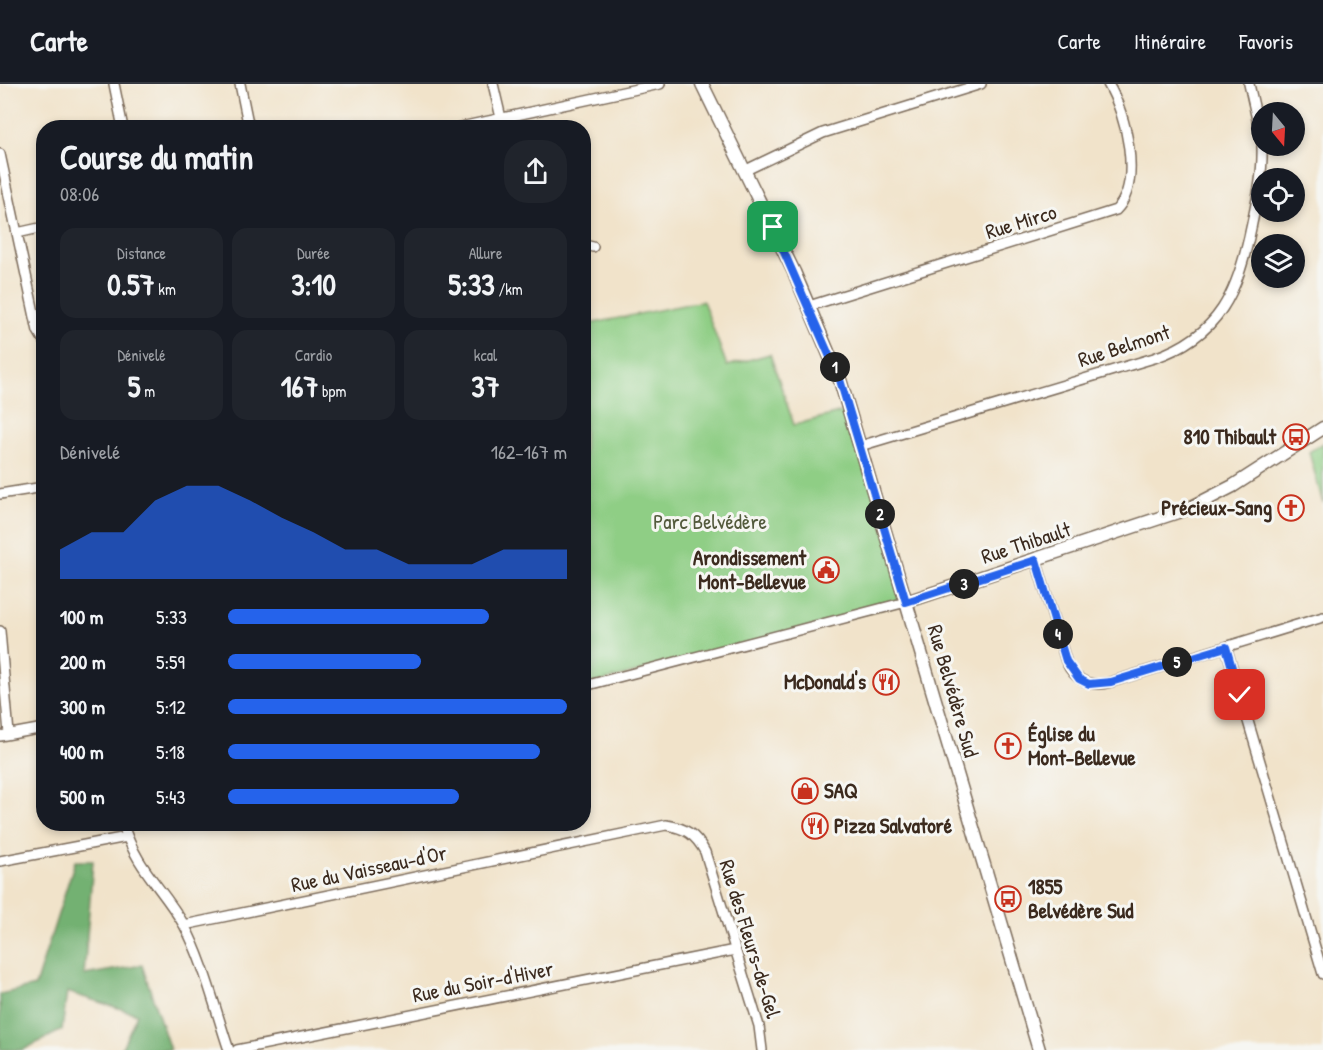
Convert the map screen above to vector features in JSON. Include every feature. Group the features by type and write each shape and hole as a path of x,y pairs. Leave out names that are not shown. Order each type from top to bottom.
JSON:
{"street":[{"path":"114,84 121,120"},
{"path":"240,84 247,120"},
{"path":"493,84 501,118"},
{"path":"492,120 660,84"},
{"name":"Rue Belvédère Sud","path":"702,84 809,306 840,380 1039,1050"},
{"path":"744,171 832,130 981,84"},
{"name":"Rue Mirco","path":"809,306 1116,210 1125,197 1129,148 1121,112 1108,84"},
{"name":"Rue Belmont","path":"1249,84 1253,102"},
{"path":"0,154 36,322"},
{"name":"Rue Belmont","path":"860,446 1154,358 1194,339 1216,319 1238,281 1259,191 1261,156"},
{"path":"17,232 36,228"},
{"name":"Rue Thibault","path":"591,684 906,602 1190,508 1233,486 1323,428"},
{"path":"0,494 36,488"},
{"path":"1036,560 1066,661 1074,675 1089,684 1111,682 1323,617"},
{"path":"0,631 4,735 36,729"},
{"path":"1226,647 1323,974"},
{"name":"Rue du Vaisseau-d'Or","path":"184,925 666,825 686,830 698,840"},
{"path":"125,831 145,872 184,925 229,1050"},
{"path":"0,861 127,837"},
{"name":"Rue des Fleurs-de-Gel","path":"698,840 709,863 759,1026 762,1050"},
{"name":"Rue du Soir-d'Hiver","path":"237,1050 735,950"}],"green space":[{"name":"Parc Belvédère","path":"703,301 727,366 770,354 794,425 850,410 906,602 591,684 591,324"},
{"path":"1323,443 1323,503 1309,452"},
{"path":"75,861 93,861 84,975 142,965 170,1050 121,1050 137,1014 67,992 62,1030 23,1050 0,1050 0,994 35,986"}],"place":[{"name":"810 Thibault","path":"1296,437"},
{"name":"Précieux-Sang","path":"1291,508"},
{"name":"Arondissement Mont-Bellevue","path":"826,570"},
{"name":"McDonald's","path":"886,682"},
{"name":"Église du Mont-Bellevue","path":"1008,746"},
{"name":"SAQ","path":"805,791"},
{"name":"Pizza Salvatoré","path":"815,826"},
{"name":"1855 Belvédère Sud","path":"1008,899"}],"route":[{"path":"773,227 840,380 906,602 1036,560 1066,661 1070,670 1079,679 1089,684 1101,685 1226,647 1240,695"}]}
